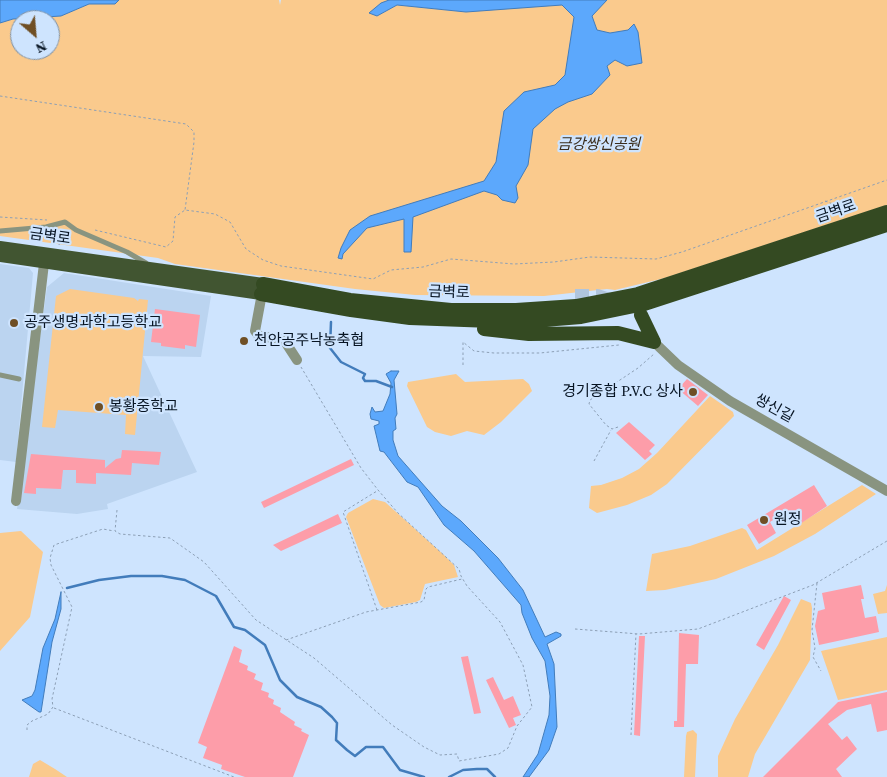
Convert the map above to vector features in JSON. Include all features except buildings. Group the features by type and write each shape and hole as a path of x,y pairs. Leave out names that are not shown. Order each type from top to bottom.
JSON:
{"highway":[{"name":"금벽로","path":"262,289 451,310 516,310 576,306 638,294 887,212"},
{"name":"금벽로","path":"262,289 351,310 454,321 519,322 581,317 644,304 887,225"},
{"path":"388,304 518,302 575,296"},
{"path":"641,315 657,345"},
{"path":"454,321 490,330 529,334 618,333 657,345"}],"main road":[{"name":"금벽로","path":"0,246 262,289"},
{"name":"금벽로","path":"0,256 49,254 156,268 262,289"}],"street":[{"path":"16,501 49,254"},
{"path":"262,289 255,331 259,336 284,340 297,360"},
{"name":"쌍신길","path":"657,345 678,365 730,401 887,491"}],"lane":[{"path":"0,231 46,227 65,222 76,230 127,252 156,268"},
{"path":"0,375 19,379"}],"path":[{"path":"0,96 186,124 194,132 194,142 185,210"},
{"path":"91,229 166,246 173,241 175,217 185,210 223,217 235,229 246,249 263,260 281,266 373,279 391,270 423,267 452,259 514,264 554,262 590,257 656,259 682,252 825,200 887,180"},
{"path":"825,200 841,207 865,210"},
{"path":"0,218 65,222"},
{"path":"49,254 62,232"},
{"path":"463,365 463,342 474,351 540,353 609,345 625,346 632,336"},
{"path":"612,430 589,404 590,400 638,368 657,345"},
{"path":"27,730 28,725 32,721 48,714 53,707 52,699 72,607 51,565 50,558 54,545 103,529 120,534 170,538 204,562 256,620 314,658 392,725 424,747 440,755 457,754 459,761 500,754 508,748 517,726 532,707 523,665 500,622 462,579 459,569 444,552 398,513 378,490 361,468 297,360"},
{"path":"594,462 612,430 618,426"},
{"path":"377,610 343,512 378,490"},
{"path":"115,531 117,510"},
{"path":"575,629 636,634 698,629 817,582 887,541"},
{"path":"286,640 332,622 377,610 421,602 424,600 428,586 462,579"},
{"path":"817,582 812,630 815,648 814,657 820,671"},
{"path":"631,735 636,634"},
{"path":"53,707 82,720 234,777"}],"shaded area":[{"name":"공주생명과학고등학교","path":"0,264 29,268 33,273 16,462 0,460"},
{"name":"봉황중학교","path":"64,273 211,296 201,357 143,356 197,472 107,504 108,509 77,514 17,509 47,287"}],"green space":[{"name":"금강쌍신공원","path":"119,0 279,0 280,5 281,0 389,0 377,16 397,5 466,12 590,0 887,0 887,205 665,278 615,290 607,289 544,296 415,295 355,289 175,264 158,258 0,236 0,23 10,20 10,60 60,60 60,16 89,4 115,4"},
{"path":"70,289 134,298 138,301 139,299 148,300 135,435 125,434 126,415 58,410 55,428 42,427 56,296"},
{"path":"456,374 465,382 523,379 529,384 532,391 501,422 484,435 467,431 451,436 435,432 427,427 407,386 408,382"},
{"path":"710,396 733,412 734,416 667,484 651,495 627,505 597,513 589,508 591,486 601,485 622,478 639,469 657,453"},
{"path":"862,485 876,494 815,534 774,556 716,579 665,590 646,591 652,554 690,546 742,528 746,530 757,550"},
{"path":"373,499 385,502 444,555 454,565 458,577 425,584 420,600 416,602 384,608 380,605 346,517 348,513"},
{"path":"21,531 43,552 30,617 0,651 0,533"},
{"path":"887,585 887,613 878,614 873,594 885,591"},
{"path":"801,599 811,603 812,608 810,660 755,754 748,777 718,777 718,756 735,719 778,645"},
{"path":"887,637 887,690 838,700 821,651"},
{"path":"693,730 697,734 695,777 684,777 686,736 687,732"},
{"path":"40,760 67,777 29,777 33,764"}],"water":[{"path":"0,0 119,0 115,4 89,4 61,16 60,10 10,10 10,20 0,23"},
{"path":"389,0 607,0 592,16 597,30 610,33 628,30 634,24 638,32 642,63 627,66 615,60 607,66 610,75 592,94 568,102 555,109 533,129 528,165 516,186 518,198 515,203 502,200 497,195 484,191 413,217 411,252 404,252 404,219 367,228 343,254 342,259 338,258 350,230 370,216 484,181 496,162 504,111 524,92 555,85 565,75 574,17 562,5 466,12 397,5 377,16 369,13 381,3"},
{"path":"391,371 399,371 394,380 397,414 395,418 396,429 393,431 393,440 398,456 442,506 461,521 498,558 523,590 545,637 556,632 561,634 561,636 547,644 554,664 557,727 549,750 529,777 523,777 538,754 549,715 550,696 545,661 532,638 522,613 521,605 474,551 444,525 418,487 407,482 384,452 380,451 374,426 379,424 379,421 371,419 370,414 372,407 375,412 383,411 390,394 391,383 386,374"},
{"path":"61,592 61,609 52,642 41,712 39,712 22,700 32,696 35,690 43,648 55,619"}],"waterway":[{"path":"331,322 330,348 341,362 365,374 363,378 365,381 376,381 392,387"},
{"path":"67,588 99,580 131,576 162,576 185,580 216,596 234,627 245,630 265,645 280,680 297,697 321,707 332,717 337,723 336,740 347,750 355,756 366,747 383,747 400,770 424,777"},
{"path":"449,777 463,770 477,769 487,769 495,777"}],"tunnel":[{"path":"575,296 597,296 609,300"}],"place":[{"name":"공주생명과학고등학교","path":"14,323"},
{"name":"천안공주낙농축협","path":"244,341"},
{"name":"경기종합 P.V.C 상사","path":"693,392"},
{"name":"봉황중학교","path":"99,407"},
{"name":"원정","path":"764,520"}]}
